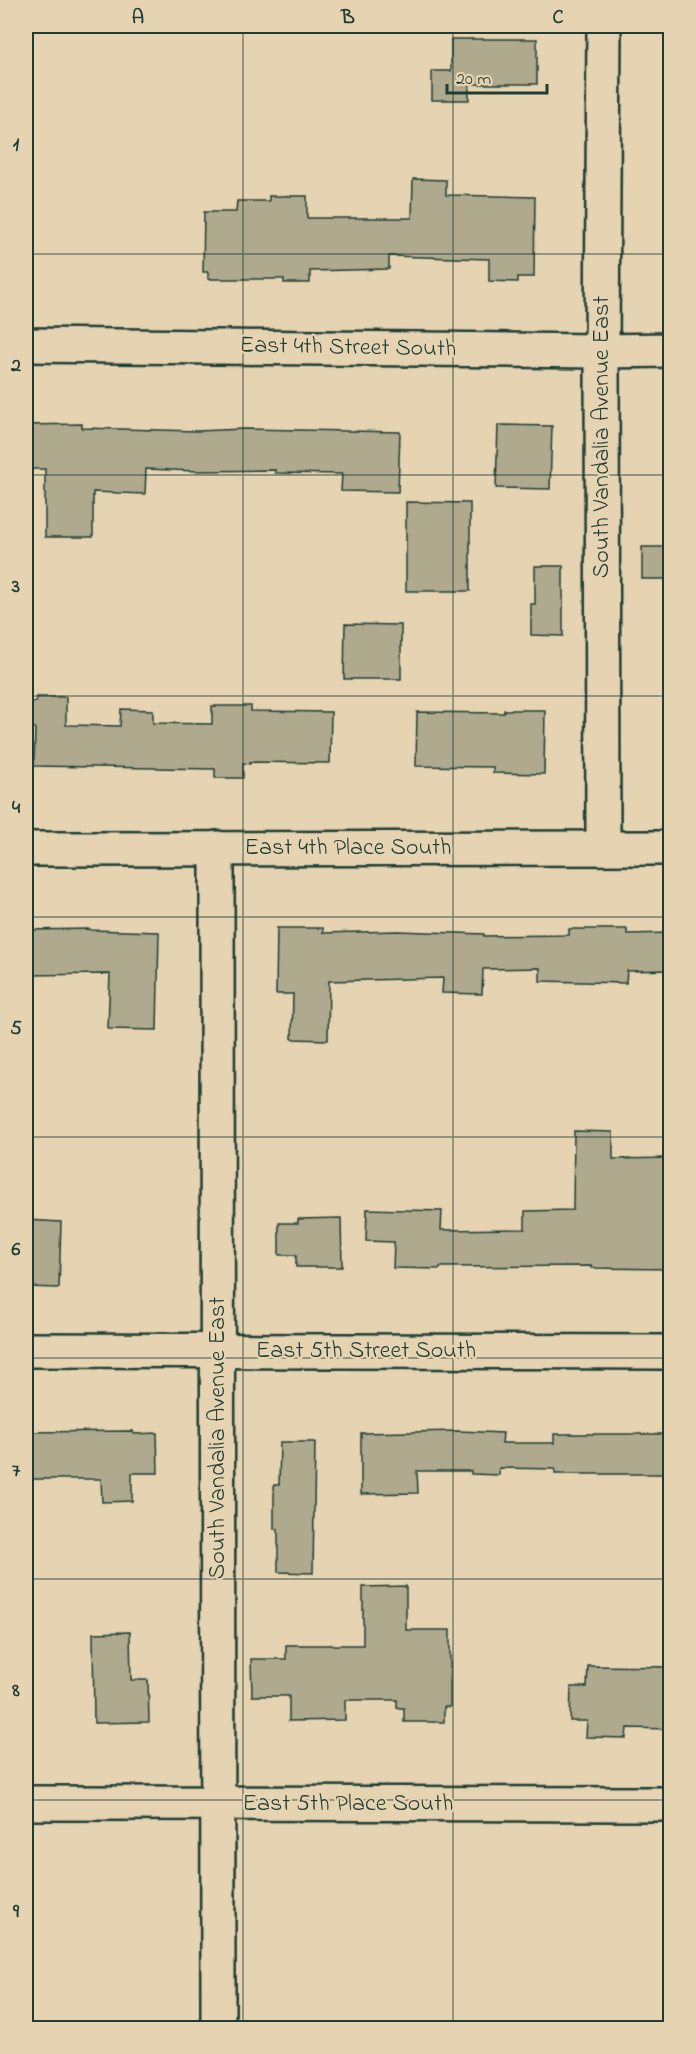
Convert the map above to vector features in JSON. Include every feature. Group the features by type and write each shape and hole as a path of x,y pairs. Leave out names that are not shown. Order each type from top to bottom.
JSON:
{"street":[{"name":"South Vandalia Avenue East","path":"603,848 604,26"},
{"name":"East 4th Street South","path":"26,345 670,350"},
{"name":"South Vandalia Avenue East","path":"217,848 218,2028"},
{"name":"East 4th Place South","path":"26,849 670,848"},
{"name":"East 5th Street South","path":"26,1350 670,1352"},
{"name":"East 5th Place South","path":"26,1803 670,1804"}],"building":[{"path":"451,39 537,39 537,84 469,84 469,100 432,100 432,71 451,71"},
{"path":"413,179 446,180 446,195 535,197 534,277 518,277 518,282 489,281 489,259 389,256 389,269 310,271 310,283 284,283 284,279 208,279 208,272 203,272 204,212 236,212 237,201 269,201 269,196 307,196 307,218 412,218"},
{"path":"82,424 82,428 197,431 244,429 400,432 398,492 341,491 342,474 275,473 275,470 146,469 145,494 93,492 93,537 45,537 45,469 26,469 26,425"},
{"path":"498,425 552,426 550,489 496,488"},
{"path":"406,502 470,503 470,591 406,591"},
{"path":"642,547 670,547 670,579 642,579"},
{"path":"535,566 563,566 563,636 531,635 531,604 535,604"},
{"path":"345,624 401,625 401,679 344,679"},
{"path":"36,697 66,697 66,725 120,726 121,709 153,710 153,723 212,724 212,706 251,706 251,711 331,712 330,763 243,763 243,778 215,778 215,769 34,766 35,728 26,728 26,702 36,702"},
{"path":"504,710 545,710 544,774 493,773 493,767 416,766 417,712 504,713"},
{"path":"277,928 323,928 323,933 397,931 484,934 484,936 569,935 569,929 627,929 627,934 670,933 670,970 627,971 626,983 540,981 540,968 483,969 482,994 442,993 443,978 329,981 328,1040 292,1039 293,994 276,994"},
{"path":"90,929 159,932 157,1030 108,1029 110,974 28,975 27,930"},
{"path":"574,1131 613,1132 613,1159 670,1158 670,1269 591,1268 591,1266 393,1268 394,1242 366,1241 367,1209 442,1211 441,1230 525,1229 525,1211 573,1210"},
{"path":"341,1218 342,1267 296,1267 296,1255 279,1255 279,1223 298,1223 298,1219"},
{"path":"26,1220 61,1222 59,1288 26,1287"},
{"path":"133,1431 134,1434 157,1433 158,1473 132,1473 132,1501 102,1502 101,1479 26,1479 26,1432"},
{"path":"459,1431 503,1433 502,1443 554,1443 554,1434 670,1434 670,1474 555,1474 555,1469 499,1468 499,1475 471,1474 471,1471 417,1471 418,1493 361,1494 361,1433"},
{"path":"280,1442 315,1442 313,1573 278,1572 278,1529 274,1529 274,1485 279,1485"},
{"path":"406,1586 406,1630 450,1630 450,1707 444,1707 444,1722 404,1722 404,1708 397,1708 397,1700 345,1700 345,1720 289,1721 289,1696 252,1696 251,1659 286,1659 286,1645 363,1645 363,1587"},
{"path":"130,1632 131,1680 148,1680 149,1722 94,1723 93,1633"},
{"path":"588,1666 670,1667 670,1729 627,1728 626,1738 586,1737 587,1721 570,1721 571,1687 587,1687"}]}
